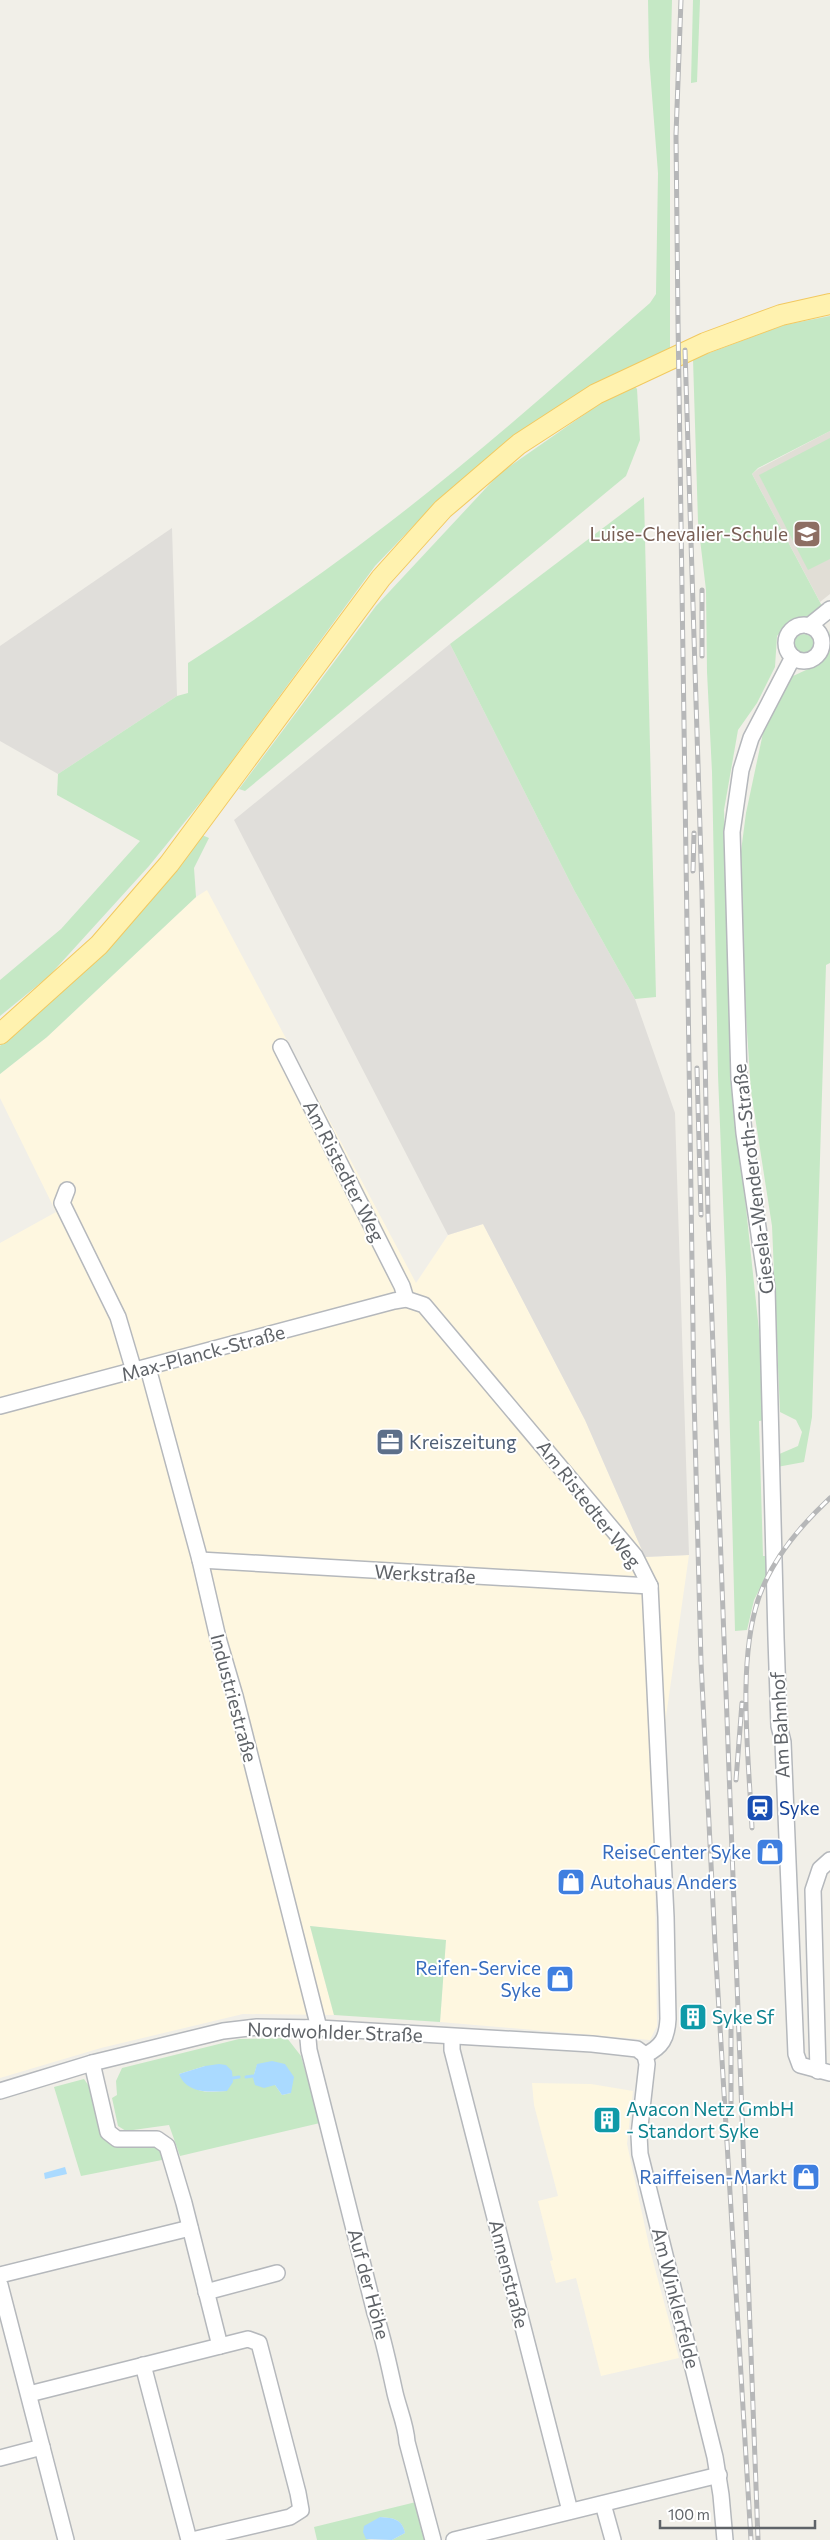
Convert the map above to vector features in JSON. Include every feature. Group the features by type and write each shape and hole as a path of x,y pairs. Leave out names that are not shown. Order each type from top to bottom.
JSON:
{"main road":[{"path":"0,1034 99,945 169,864 381,578 443,509 519,444 596,394 704,343 781,315 830,304"}],"street":[{"path":"815,630 830,609"},
{"path":"815,630 830,618"},
{"path":"799,626 815,630 823,645 819,654 813,660 803,662 793,657 787,650 786,640 791,631 799,626"},
{"name":"Giesela-Wenderoth-Straße","path":"775,1564 767,1288 744,1132 739,1078 732,832 741,770 751,738 793,657"},
{"name":"Am Ristedter Weg","path":"281,1047 291,1081 402,1286 406,1298 424,1305 498,1391 635,1556 650,1586 666,1917 668,2034 657,2050 645,2055"},
{"name":"Industriestraße","path":"67,1190 62,1203 118,1317 141,1369 200,1560 218,1638 237,1703 313,2028"},
{"name":"Max-Planck-Straße","path":"0,1406 406,1298"},
{"name":"Werkstraße","path":"200,1560 650,1586"},
{"name":"Am Bahnhof","path":"775,1564 779,1726 783,1742 796,2054 800,2065 824,2072"},
{"path":"824,2072 813,1890 820,1869 830,1860"},
{"name":"Nordwohlder Straße","path":"0,2092 92,2063 223,2031 257,2027 313,2028 592,2044 636,2049 645,2055"},
{"name":"Auf der Höhe","path":"313,2028 309,2050 375,2314 385,2342 397,2400 406,2426 407,2442 433,2540"},
{"name":"Annenstraße","path":"452,2036 452,2050 570,2510"},
{"name":"Am Winklerfelde","path":"645,2055 647,2064 639,2135 640,2154 719,2475 724,2540"},
{"path":"92,2063 108,2132 117,2139 157,2139 167,2146 220,2346"},
{"path":"0,2275 190,2228"},
{"path":"206,2292 277,2273"},
{"path":"0,2285 66,2540"},
{"path":"29,2394 143,2365 248,2339 259,2343 301,2510 290,2517 190,2540 143,2365"},
{"path":"0,2458 42,2447"},
{"path":"454,2540 570,2510 603,2504 719,2475"},
{"path":"603,2504 613,2540"}],"shaded area":[{"name":"Luise-Chevalier-Schule","path":"830,431 830,594 820,602 752,474"},
{"path":"172,528 177,696 58,774 0,741 0,646"},
{"path":"450,644 574,890 635,999 675,1113 689,1555 645,1557 585,1420 483,1224 448,1235 234,820"},
{"path":"207,890 416,1283 448,1235 483,1224 585,1420 645,1557 689,1555 654,1801 657,2026 650,2040 440,2022 446,1940 310,1926 334,2015 243,2014 101,2048 0,2078 0,1243 56,1212 0,1098 0,1074 47,1037 196,897"},
{"path":"532,2083 591,2084 633,2091 627,2144 650,2250 679,2358 601,2376 576,2278 556,2283 550,2261 553,2260 538,2201 558,2196 534,2105"}],"green space":[{"path":"648,0 672,0 670,82 670,349 598,383 535,422 442,496 375,566 209,792 149,866 49,976 0,1016 0,980 61,929 140,841 57,795 58,774 177,696 188,693 188,663 316,577 424,496 554,387 650,303 656,294 658,173 649,57"},
{"path":"693,0 700,0 697,82 691,83"},
{"path":"830,316 830,431 758,468 752,474 822,606 812,616 792,619 777,636 775,667 757,703 738,730 724,810 732,1076 763,1368 765,1420 759,1421 763,1556 771,1556 774,1561 754,1600 747,1630 735,1631 726,1277 718,1075 706,590 698,522 693,359 784,325"},
{"path":"633,384 637,389 640,440 626,476 245,791 239,789 376,606 500,473 605,400"},
{"name":"Luise-Chevalier-Schule","path":"830,438 830,559 808,570 759,475"},
{"path":"644,497 656,997 635,999 574,890 450,644"},
{"path":"830,629 830,963 826,965 812,1417 804,1462 777,1467 777,1455 798,1446 802,1432 796,1420 780,1412 772,1226 751,1091 737,882 746,813 763,733 777,699 793,676 819,664 827,654"},
{"path":"804,634 811,637 814,644 811,651 804,654 797,651 794,644 797,637"},
{"path":"202,835 209,838 194,868 196,897 47,1037 0,1074 0,1046 8,1036"},
{"path":"310,1926 446,1940 440,2022 334,2015"},
{"path":"287,2038 301,2056 320,2123 180,2156 169,2125 126,2131 118,2126 112,2098 117,2095 116,2081 122,2068 239,2039","holes":["257,2065 291,2093 282,2095 275,2085 253,2078","205,2066 227,2091 205,2092 190,2085 179,2074"]},
{"path":"84,2079 95,2095 106,2138 161,2146 167,2159 81,2176 54,2087"},
{"path":"416,2502 425,2540 392,2540 405,2533 404,2528 397,2520 380,2517 366,2539 371,2540 317,2540 314,2527"}],"water":[{"path":"272,2061 285,2064 294,2077 291,2093 282,2095 275,2085 264,2088 255,2085 253,2078 257,2064"},
{"path":"226,2065 232,2071 233,2082 227,2091 206,2091 193,2088 183,2081 179,2074 205,2066"},
{"path":"65,2167 67,2174 45,2179 44,2173"},
{"path":"380,2517 397,2520 404,2528 405,2533 392,2540 366,2539 363,2532 364,2526"}],"waterway":[{"path":"246,2077 253,2076"},
{"path":"233,2078 239,2077"}],"railway":[{"path":"681,0 676,135 678,321 694,1396 701,1662 715,1944 751,2540"},
{"path":"685,350 702,892 708,1215 758,2539"},
{"path":"702,590 702,656"},
{"path":"693,871 694,833"},
{"path":"697,1068 701,1215"},
{"path":"752,1828 746,1683 748,1653 758,1600 771,1571 788,1544 830,1498"},
{"path":"736,1780 742,1703"},
{"path":"731,2020 731,2110"}],"place":[{"name":"Luise-Chevalier-Schule","path":"807,534"},
{"name":"Kreiszeitung","path":"390,1442"},
{"name":"Syke","path":"760,1808"},
{"name":"ReiseCenter Syke","path":"770,1852"},
{"name":"Autohaus Anders","path":"571,1882"},
{"name":"Reifen-Service Syke","path":"560,1979"},
{"name":"Syke Sf","path":"693,2017"},
{"name":"Avacon Netz GmbH - Standort Syke","path":"607,2120"},
{"name":"Raiffeisen-Markt","path":"806,2177"}]}
